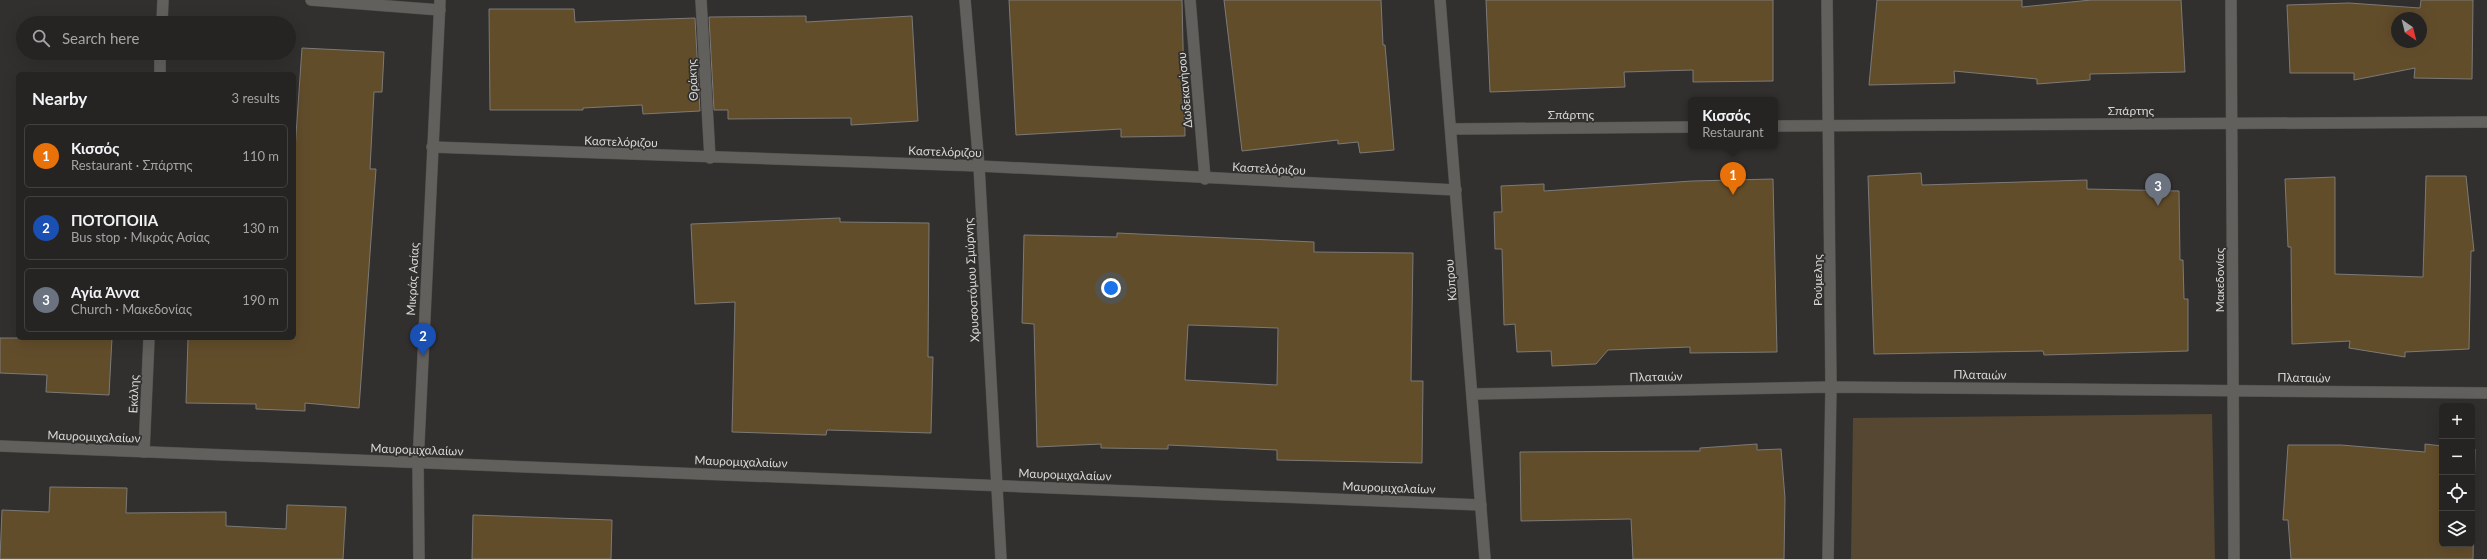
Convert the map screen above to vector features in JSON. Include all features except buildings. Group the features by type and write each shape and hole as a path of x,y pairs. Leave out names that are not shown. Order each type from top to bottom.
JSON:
{"street":[{"path":"162,0 162,16"},
{"path":"311,0 440,5"},
{"name":"Θράκης","path":"702,0 710,158"},
{"name":"Χρυσοστόμου Σμύρνης","path":"965,0 979,166 1001,559"},
{"name":"Δωδεκανήσου","path":"1190,0 1205,179"},
{"name":"Κύπρου","path":"1440,0 1473,394 1485,559"},
{"name":"Ρούμελης","path":"1827,0 1830,126 1831,387 1828,559"},
{"name":"Μακεδονίας","path":"2231,0 2234,559"},
{"name":"Μικράς Ασίας","path":"419,559 418,463 440,5"},
{"path":"160,60 160,72"},
{"name":"Σπάρτης","path":"1778,126 2487,122"},
{"name":"Σπάρτης","path":"1451,129 1688,127"},
{"name":"Καστελόριζου","path":"432,147 710,158 979,166 1205,179 1456,190"},
{"name":"Εκάλης","path":"144,452 149,340"},
{"name":"Πλαταιών","path":"1473,394 1831,387 2487,393"},
{"name":"Μαυρομιχαλαίων","path":"0,446 1481,505"}],"shaded area":[{"path":"2212,414 2215,559 1851,559 1853,418"}],"place":[{"name":"Κισσός","path":"1733,195"},
{"name":"Αγία Άννα","path":"2158,206"},
{"name":"ΠΟΤΟΠΟΙΙΑ","path":"423,356"}]}
